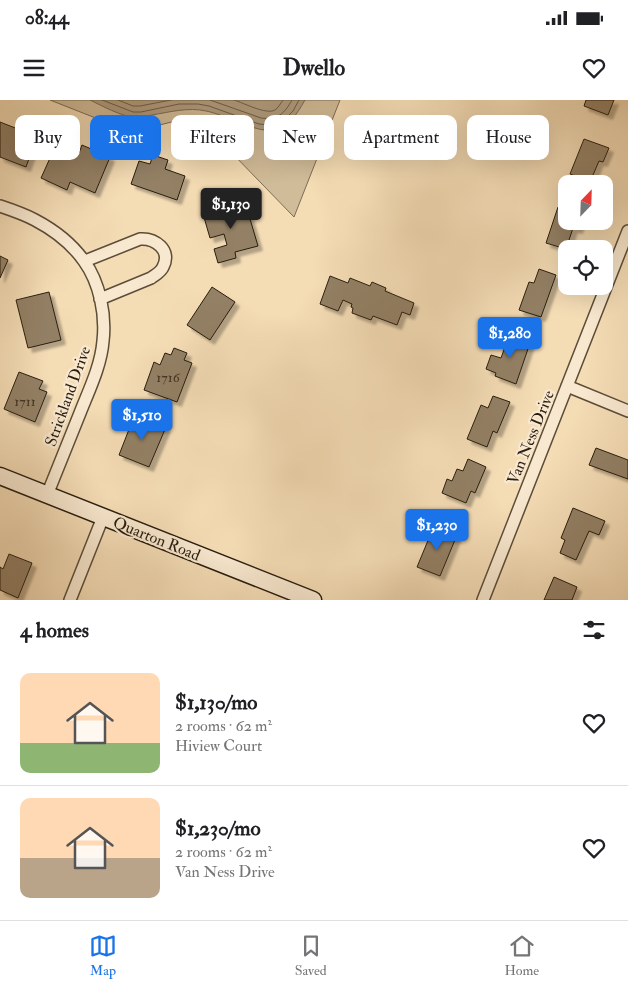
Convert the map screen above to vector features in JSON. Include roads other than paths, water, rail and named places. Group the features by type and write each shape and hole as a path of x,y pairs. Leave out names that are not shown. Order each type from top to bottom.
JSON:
{"street":[{"name":"Strickland Drive","path":"0,206 48,227 68,243 92,274 102,309 104,331 99,363 47,495"},
{"name":"Van Ness Drive","path":"484,600 628,231"},
{"path":"84,262 140,238 154,241 164,250 164,265 157,274 100,299"},
{"path":"567,386 628,411"},
{"name":"Quarton Road","path":"0,476 313,600"},
{"path":"70,600 104,517"}],"water":[{"path":"90,100 305,100 296,115 264,115 264,130 254,128 254,115 219,115 199,110 179,110 152,115 125,115"}]}
